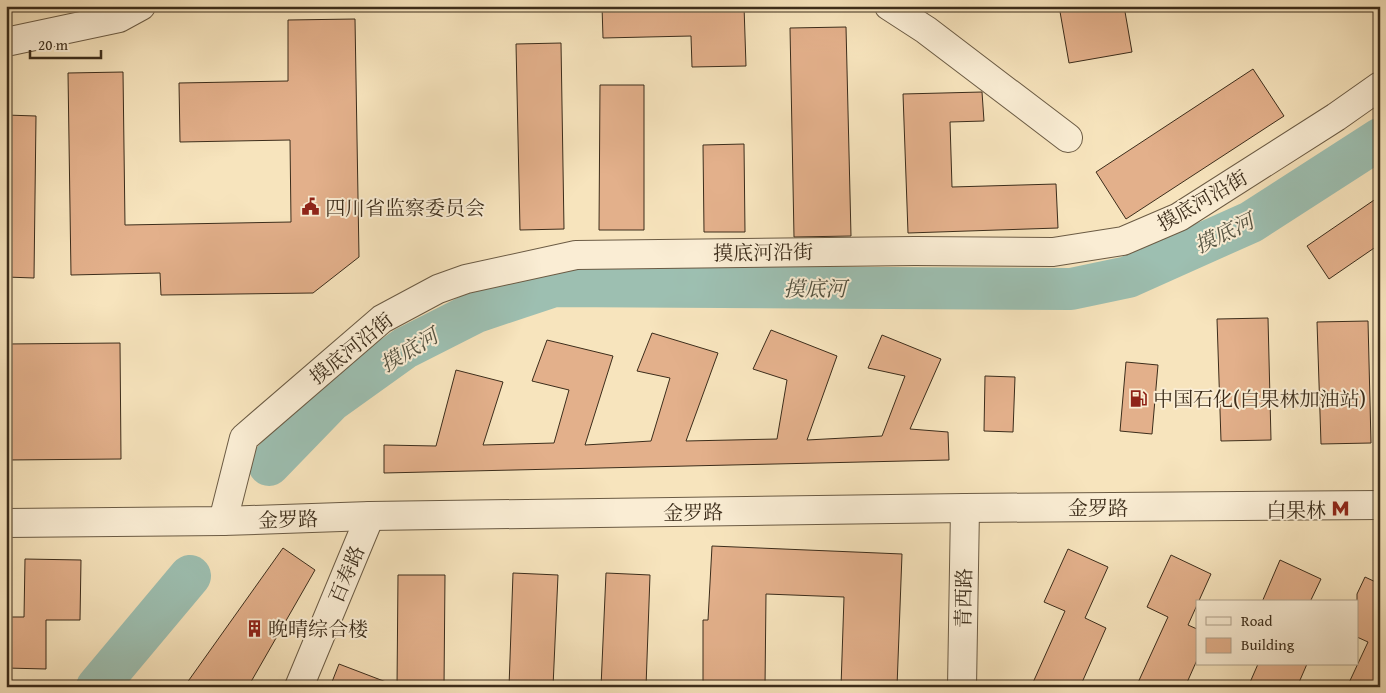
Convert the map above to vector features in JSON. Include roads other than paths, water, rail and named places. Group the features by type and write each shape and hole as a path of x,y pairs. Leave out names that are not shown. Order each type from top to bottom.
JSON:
{"street":[{"path":"6,42 119,18 141,6"},
{"path":"889,6 926,30 1068,138"},
{"name":"摸底河沿街","path":"223,522 244,438 382,319 438,289 466,279 576,255 915,250 1053,252 1123,241 1179,217 1336,117 1380,86"},
{"name":"金罗路","path":"6,523 223,522 370,516 965,508 1380,505"},
{"name":"青西路","path":"962,687 965,508"},
{"name":"百寿路","path":"299,687 370,516"}],"waterway":[{"name":"摸底河","path":"269,465 331,401 405,348 476,312 554,286 1071,289 1128,277 1251,222 1380,139"},
{"name":"摸底河","path":"97,687 190,576"}],"place":[{"name":"四川省监察委员会","path":"311,207"},
{"name":"中国石化(白果林加油站)","path":"1139,398"},
{"name":"白果林","path":"1340,509"},
{"name":"晚晴综合楼","path":"254,628"}]}
